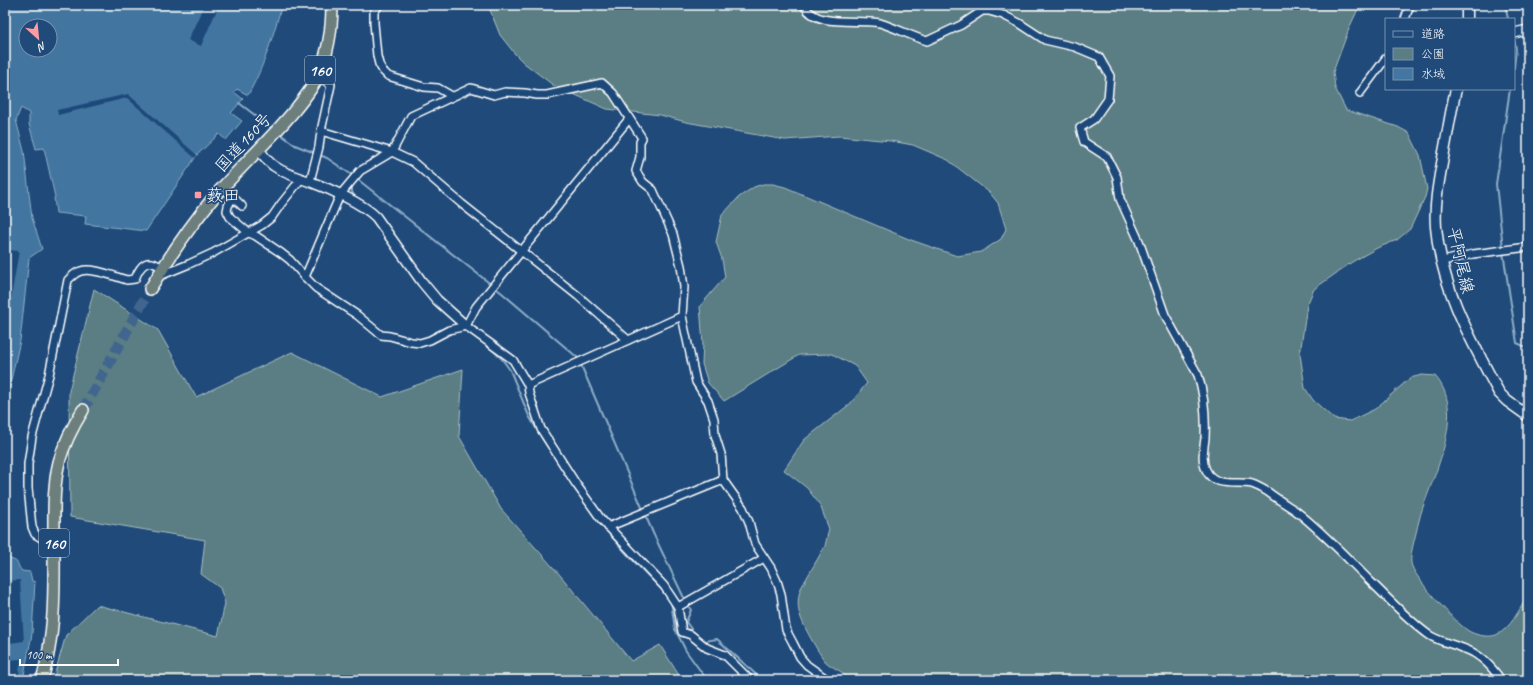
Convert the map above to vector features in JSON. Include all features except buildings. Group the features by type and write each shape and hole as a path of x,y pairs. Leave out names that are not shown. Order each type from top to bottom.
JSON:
{"highway":[{"name":"国道160号","path":"150,289 193,224 223,188 282,125 311,89 318,76 327,47 332,5"},
{"name":"160","path":"42,680 53,628 55,481 59,461 70,432 83,410"}],"main road":[{"path":"1467,5 1467,18"},
{"name":"平阿尾線","path":"1456,90 1439,178 1436,210 1438,245 1458,311 1499,393 1506,401 1528,416"}],"street":[{"path":"379,5 374,12 374,23 377,56 383,71 388,76 424,87 438,88 452,96"},
{"path":"804,5 811,14 823,20 878,23 927,41 961,25 982,11 989,11 1003,15 1019,23 1045,40 1075,47 1099,57 1110,76 1108,99 1094,119 1080,128 1084,142 1107,157 1117,176 1120,199 1139,241 1165,315 1198,375 1204,405 1205,438 1203,456 1206,470 1217,482 1243,483 1262,488 1296,511 1406,616 1430,635 1441,641 1467,649 1483,659 1501,680"},
{"path":"1405,18 1410,5"},
{"path":"1515,33 1528,30"},
{"path":"1360,93 1385,59"},
{"path":"54,546 35,534 32,527 28,488 28,464 32,437 50,375 68,280 82,270 131,280 135,278 138,270 148,262 155,263 160,272 189,264 249,233 272,217 281,204 306,180 315,168 331,84 318,76"},
{"path":"304,278 340,195 360,171 392,152 411,116 471,88 494,95 505,92 525,92 537,96 602,83 613,93 642,138 640,142 640,157 636,171 643,182 653,190 673,234 681,266 684,287 682,316 696,382 708,401 714,419 715,435 721,454 723,480 743,508 749,522 755,544 772,568 781,594 786,630 800,657 807,665 828,680"},
{"path":"223,188 242,206 233,197 227,211 230,217 249,233 256,236 290,260 304,278 357,315 381,335 420,343 430,340 449,330 466,326 476,307 629,119"},
{"path":"321,131 392,152 413,162 462,204 578,296 628,340"},
{"path":"259,150 275,167 340,195 370,210 422,282 437,300 466,326 513,360 528,385 529,393 541,429 576,484 608,527 664,586 678,608 682,632 692,635 706,648 725,655 750,680"},
{"path":"1443,261 1473,254 1528,247"},
{"path":"528,385 682,316"},
{"path":"608,527 723,480"},
{"path":"678,608 764,558"}],"green space":[{"path":"488,5 1360,5 1350,26 1333,72 1335,88 1346,110 1398,127 1409,133 1420,155 1427,189 1425,197 1410,229 1397,240 1377,248 1352,262 1314,289 1307,305 1300,354 1305,388 1313,400 1334,419 1350,421 1375,409 1410,378 1422,375 1435,376 1444,390 1448,406 1448,423 1446,440 1441,458 1423,507 1412,548 1411,563 1413,570 1444,609 1467,630 1477,635 1493,636 1501,632 1514,618 1528,596 1528,680 848,680 840,671 825,661 804,626 799,612 798,605 801,588 825,546 829,529 820,505 807,488 784,470 804,440 850,404 867,383 855,366 832,354 799,355 724,401 708,383 702,364 703,344 700,306 725,277 722,259 716,242 722,215 739,197 754,187 763,184 773,184 785,187 911,240 957,256 981,252 1001,239 1006,229 998,203 990,193 948,160 913,145 891,141 839,136 785,140 686,122 660,115 607,109 553,85 524,63 500,35"},
{"path":"94,289 158,330 196,397 292,352 382,397 463,369 459,436 501,509 560,575 631,661 660,645 682,680 53,680 66,635 97,605 218,636 225,603 220,588 201,574 205,540 70,517 69,391"}],"water":[{"path":"5,5 282,5 264,62 248,95 237,89 234,92 243,99 231,113 242,121 226,140 219,134 197,155 146,231 85,224 86,216 56,213 55,197 44,148 36,149 29,124 29,113 21,108 16,120 24,151 32,218 42,249 29,258 20,341 5,406"},
{"path":"5,545 8,547 7,553 10,559 17,563 22,571 30,572 32,581 35,582 32,634 23,680 5,680"}],"pier":[{"path":"204,5 219,5 201,46 188,40"},
{"path":"128,94 197,155 195,158 127,98 58,115 57,110"},
{"path":"7,250 19,251 10,304 5,304 5,263"},
{"path":"20,580 24,641 10,643 6,581"},
{"path":"21,659 18,680 5,680 5,660"}],"waterway":[{"path":"1505,5 1508,18"},
{"path":"1515,44 1515,58"},
{"path":"1503,248 1496,184 1510,90"},
{"path":"239,103 273,129"},
{"path":"279,133 295,145 327,158 352,175 502,293 578,358 653,533 685,600"},
{"path":"352,184 352,192 356,199"},
{"path":"1503,252 1517,343 1528,348"},
{"path":"487,345 502,359 510,370 529,416 567,476"},
{"path":"598,521 627,554 663,591"},
{"path":"671,601 675,629 686,651 707,680"},
{"path":"687,604 691,610 686,622 694,633"},
{"path":"704,641 717,639 762,680"}],"tunnel":[{"path":"83,410 150,289"}],"place":[{"name":"薮田","path":"198,195"}]}
